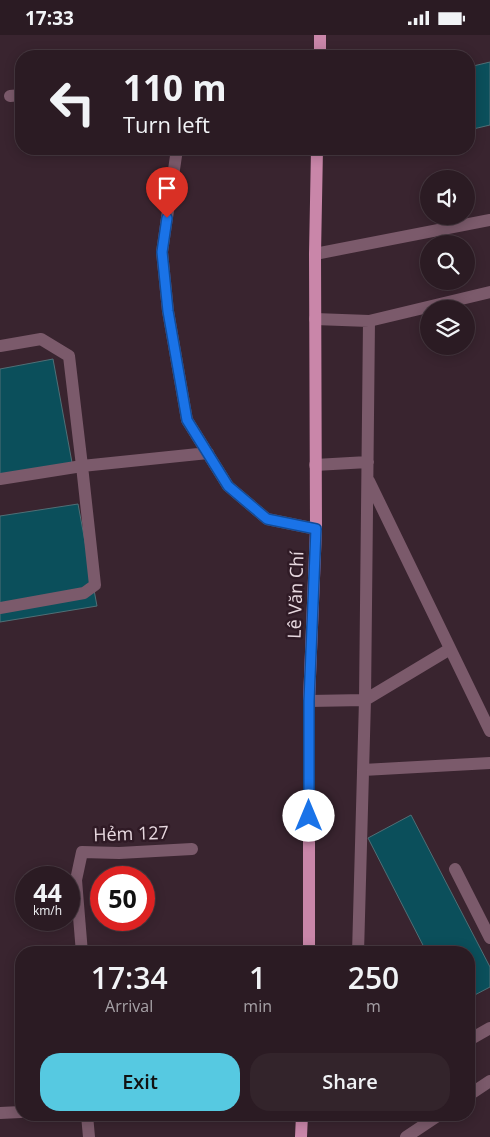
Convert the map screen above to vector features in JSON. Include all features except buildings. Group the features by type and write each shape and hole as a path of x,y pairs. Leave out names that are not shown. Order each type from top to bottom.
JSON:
{"main road":[{"path":"321,50 323,36"},
{"name":"Lê Văn Chí","path":"309,946 309,701 316,529 314,254 317,155"},
{"path":"300,1137 301,1121"}],"street":[{"path":"176,155 162,252 168,311 187,420 228,486 267,519 316,529"},
{"path":"314,254 490,220"},
{"path":"315,319 369,321 490,292"},
{"path":"358,946 365,700 369,321"},
{"path":"0,346 41,339 69,356 95,585 84,593 0,608"},
{"path":"0,479 82,466 208,453"},
{"path":"316,465 368,461"},
{"path":"368,478 490,731"},
{"path":"309,701 365,700 450,649"},
{"path":"363,770 490,763"},
{"name":"Hẻm 127","path":"81,946 76,881 82,853 192,849"},
{"path":"455,869 490,938"},
{"path":"475,1037 490,1028"},
{"path":"475,1091 490,1081"},
{"path":"0,1113 15,1112"},
{"path":"88,1121 89,1137"},
{"path":"409,1136 426,1121"}],"route":[{"path":"167,218 162,252 168,311 187,420 228,486 267,519 316,529 309,701 309,816"}]}
